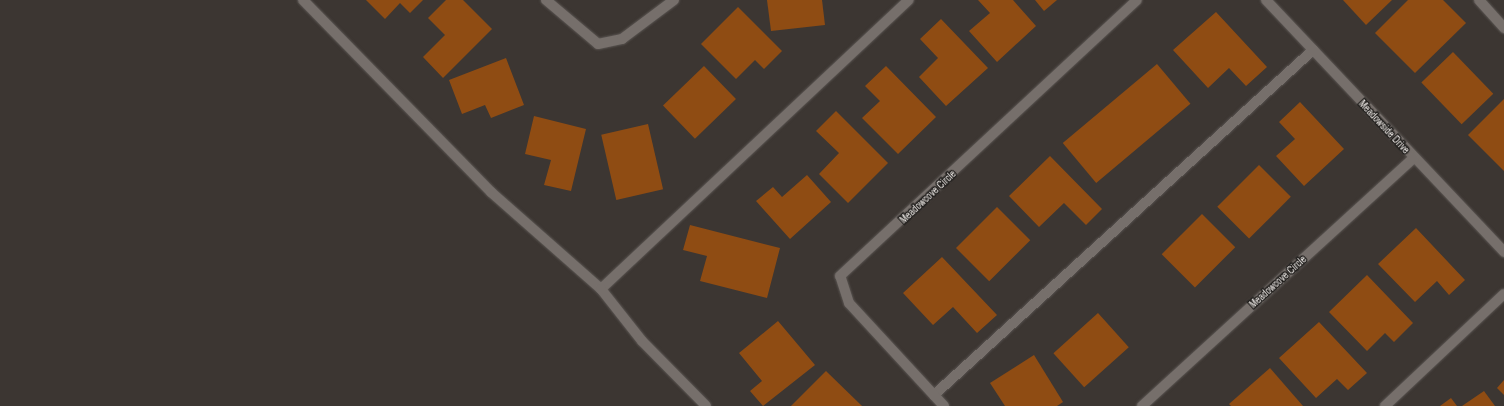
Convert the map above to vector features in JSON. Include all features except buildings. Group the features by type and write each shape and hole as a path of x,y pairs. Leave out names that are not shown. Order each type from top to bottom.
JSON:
{"street":[{"path":"303,0 491,192 601,289 642,342 706,406"},
{"path":"546,0 598,44 622,39 674,0"},
{"path":"601,289 909,0"},
{"name":"Meadowcove Circle","path":"944,406 849,303 840,276 1137,0"},
{"name":"Meadowside Drive","path":"1266,0 1504,252"},
{"path":"1479,0 1504,28"},
{"path":"934,394 1313,50"},
{"name":"Meadowcove Circle","path":"1142,406 1414,158"},
{"path":"1384,406 1504,294"}]}
